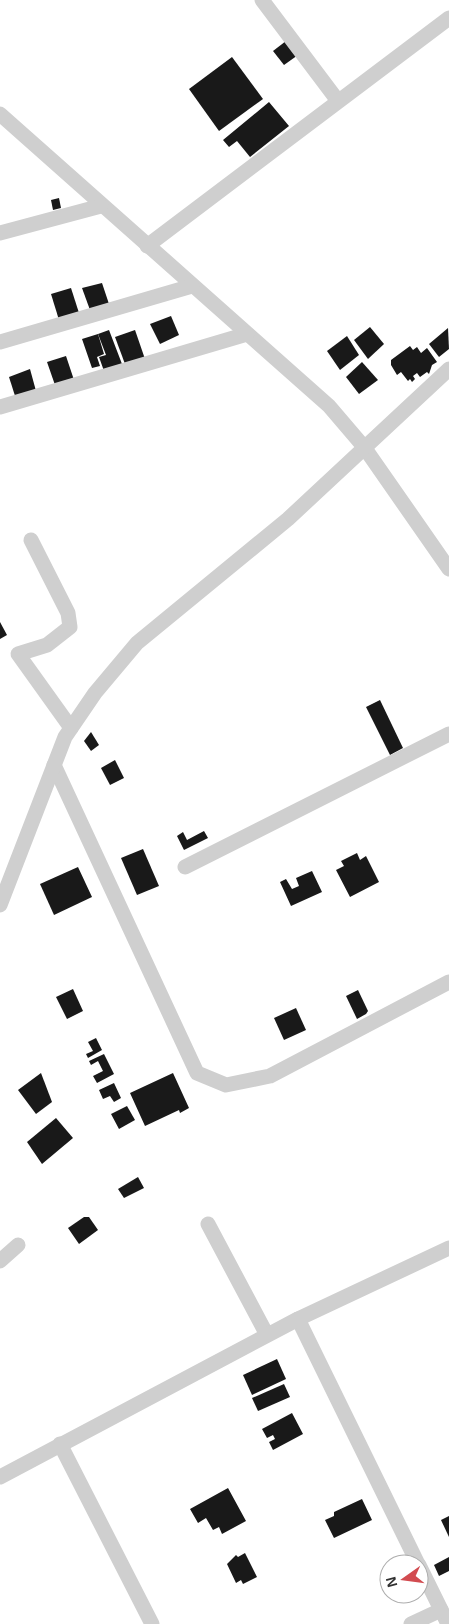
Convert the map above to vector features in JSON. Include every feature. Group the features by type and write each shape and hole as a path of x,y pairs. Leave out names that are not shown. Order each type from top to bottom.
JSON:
{"street":[{"path":"262,0 338,102"},
{"path":"147,246 449,18"},
{"path":"0,114 101,206 329,406 364,447 449,569"},
{"path":"0,233 101,206"},
{"path":"0,342 192,286"},
{"path":"0,407 247,334"},
{"path":"0,905 54,765 71,728 95,693 137,643 288,519 449,369"},
{"path":"31,540 68,613 70,627 47,644 18,654 71,728"},
{"path":"184,868 449,734"},
{"path":"54,765 196,1072 226,1085 270,1076 449,982"},
{"path":"208,1224 267,1335"},
{"path":"0,1261 18,1245"},
{"path":"0,1477 298,1319 449,1248"},
{"path":"298,1319 414,1554"},
{"path":"60,1444 152,1624"},
{"path":"429,1585 448,1624"},
{"path":"411,1624 441,1610"}],"building":[{"path":"286,41 298,55 284,65 273,51"},
{"path":"232,57 263,99 219,131 189,89"},
{"path":"269,102 289,126 250,157 237,141 229,147 223,140"},
{"path":"59,198 61,208 53,210 51,200"},
{"path":"102,283 109,304 90,310 82,288"},
{"path":"71,288 79,313 59,320 51,294"},
{"path":"171,316 179,335 160,344 150,324"},
{"path":"370,327 384,344 368,359 354,340"},
{"path":"448,328 449,349 439,357 429,344"},
{"path":"109,330 122,364 104,371 99,357 106,355 98,334"},
{"path":"135,330 145,359 125,364 115,337"},
{"path":"98,334 104,354 97,357 100,366 92,368 82,339"},
{"path":"347,336 359,355 340,370 327,351"},
{"path":"410,346 413,350 417,347 421,353 427,348 437,362 432,365 429,374 427,372 420,377 417,373 413,376 415,379 412,382 410,379 408,381 401,372 397,375 391,365 391,360"},
{"path":"66,356 74,380 55,385 47,362"},
{"path":"362,362 378,380 359,394 346,377"},
{"path":"30,369 36,391 16,399 9,377"},
{"path":"0,622 7,635 0,639"},
{"path":"380,700 403,748 390,755 366,707"},
{"path":"91,732 99,745 91,751 84,741"},
{"path":"115,760 124,778 110,785 101,768"},
{"path":"204,831 208,838 184,850 177,836 183,832 187,840"},
{"path":"143,849 159,886 137,895 121,858"},
{"path":"357,853 360,860 366,856 379,882 350,897 336,870 344,866 341,861"},
{"path":"78,867 92,897 54,915 40,884"},
{"path":"312,871 322,892 291,906 280,882 286,879 292,889 299,886 296,878"},
{"path":"73,989 83,1011 67,1019 56,997"},
{"path":"358,990 368,1011 357,1019 346,996"},
{"path":"296,1008 306,1030 284,1040 274,1018"},
{"path":"96,1038 102,1050 88,1058 86,1054 93,1051 88,1042"},
{"path":"104,1054 114,1074 97,1083 93,1076 103,1071 98,1061 91,1065 89,1061"},
{"path":"41,1073 52,1102 36,1114 18,1090"},
{"path":"173,1073 189,1108 180,1113 179,1110 145,1126 130,1093"},
{"path":"114,1083 121,1098 114,1102 110,1096 103,1099 99,1090"},
{"path":"127,1106 135,1120 119,1129 111,1114"},
{"path":"56,1118 73,1138 42,1164 27,1142"},
{"path":"138,1177 144,1188 124,1198 118,1189"},
{"path":"84,1217 89,1217 98,1230 79,1244 68,1228"},
{"path":"277,1359 286,1379 252,1395 243,1375"},
{"path":"284,1384 290,1397 258,1411 252,1398"},
{"path":"292,1413 303,1434 273,1450 269,1442 275,1439 273,1435 267,1438 262,1429"},
{"path":"228,1488 246,1521 222,1534 219,1527 213,1530 206,1518 198,1523 190,1509"},
{"path":"362,1499 372,1520 334,1538 325,1520 334,1516 334,1512"},
{"path":"449,1516 449,1537 441,1520"},
{"path":"245,1553 257,1577 243,1584 241,1580 236,1583 227,1564 236,1555 238,1557"},
{"path":"449,1557 449,1571 439,1576 434,1565"}]}
